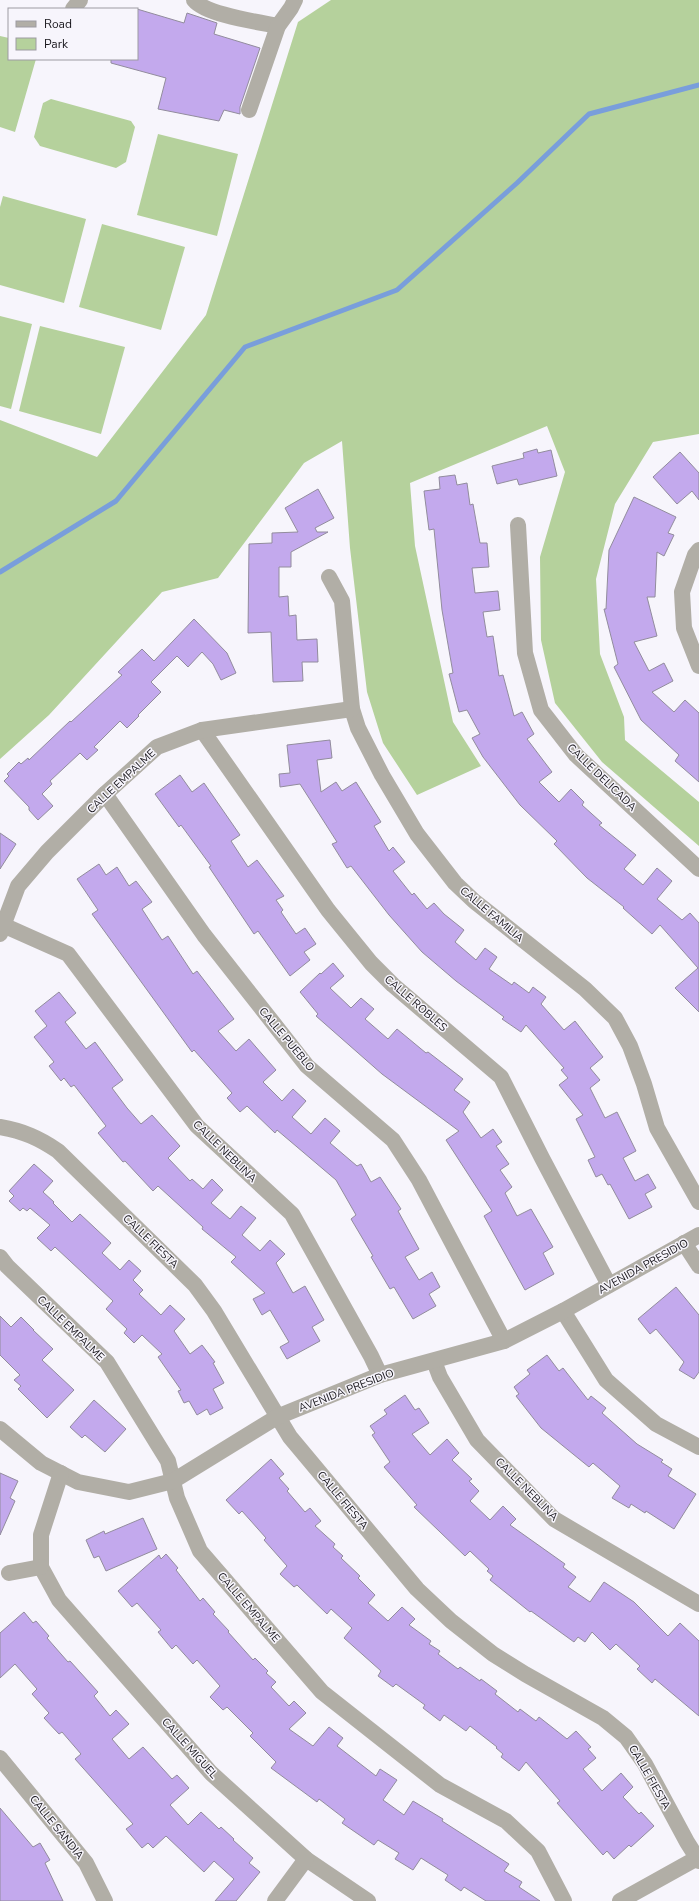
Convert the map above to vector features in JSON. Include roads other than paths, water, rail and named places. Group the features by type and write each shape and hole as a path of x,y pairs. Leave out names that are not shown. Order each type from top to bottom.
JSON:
{"street":[{"path":"74,8 80,0"},
{"path":"194,0 199,6 232,17 278,26"},
{"path":"249,110 278,26 295,0"},
{"name":"CALLE DELICADA","path":"518,525 525,653 541,710 576,755 699,869"},
{"path":"699,550 682,592 684,628 699,666"},
{"name":"CALLE FAMILIA","path":"329,577 342,601 352,710 358,728 382,775 413,827 455,883 474,901 585,988 614,1018 630,1046 644,1084 657,1128 699,1202"},
{"name":"CALLE EMPALME","path":"2,930 18,886 47,852 105,794 157,747 202,730 352,710"},
{"name":"CALLE ROBLES","path":"202,730 328,910 371,963 393,985 501,1077 609,1285"},
{"name":"CALLE PUEBLO","path":"105,794 204,935 307,1066 393,1140 419,1180 504,1341"},
{"name":"CALLE NEBLINA","path":"2,930 68,954 197,1126 292,1214 371,1356 380,1376"},
{"name":"CALLE FIESTA","path":"0,1127 19,1130 39,1138 58,1151 191,1280 214,1311 290,1437 422,1594 451,1621 493,1654 525,1674 604,1718 626,1737 645,1764 698,1859"},
{"name":"AVENIDA PRESIDIO","path":"0,1429 41,1463 78,1482 129,1492 173,1481 277,1417 380,1376 504,1341 563,1311 699,1235"},
{"path":"684,1244 699,1266"},
{"name":"CALLE EMPALME","path":"0,1257 6,1266 107,1362 168,1461 177,1498 200,1551 322,1692 440,1785 506,1821 538,1851 564,1901"},
{"path":"563,1311 606,1380 656,1424 699,1447"},
{"name":"CALLE NEBLINA","path":"434,1362 440,1377 477,1440 554,1519 699,1604"},
{"name":"CALLE MIGUEL","path":"61,1474 41,1535 41,1567 59,1600 211,1773 306,1859 368,1901"},
{"path":"9,1573 41,1567"},
{"name":"CALLE SANDIA","path":"0,1758 86,1863 105,1901"},
{"path":"274,1901 306,1859"},
{"path":"620,1901 698,1859"}],"waterway":[{"path":"0,572 116,501 245,347 397,290 517,183 589,114 699,85"}]}
